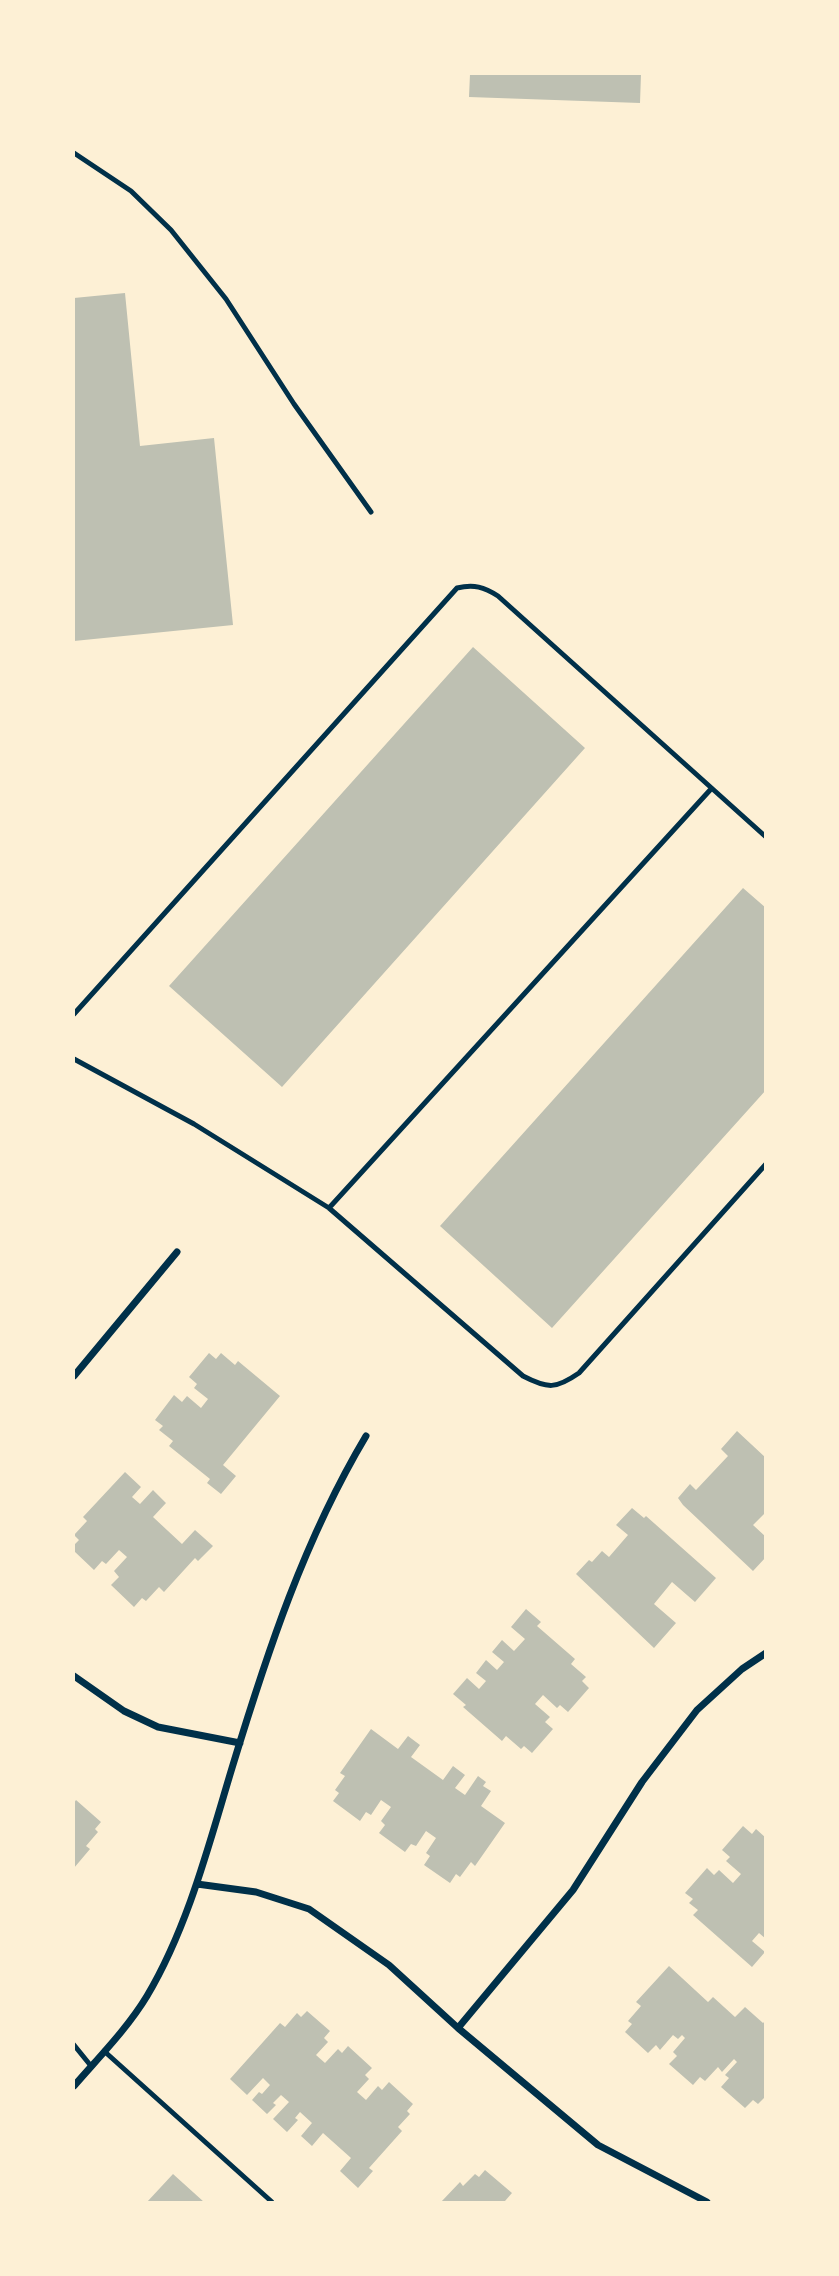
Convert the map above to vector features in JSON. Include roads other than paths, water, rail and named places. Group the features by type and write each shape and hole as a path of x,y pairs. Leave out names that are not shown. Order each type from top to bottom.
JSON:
{"street":[{"path":"74,1376 177,1252"},
{"path":"74,2086 147,1996 185,1917 296,1576 339,1482 366,1436"},
{"path":"457,2028 573,1890 642,1782 697,1710 742,1669 765,1653"},
{"path":"74,1676 124,1711 158,1727 240,1743"},
{"path":"197,1884 256,1892 309,1909 389,1965 457,2028 598,2145 707,2203"}],"lane":[{"path":"74,153 131,191 171,230 226,299 293,404 371,512"},
{"path":"74,1014 457,588 471,585 498,596 765,837"},
{"path":"329,1208 711,789"},
{"path":"74,1059 194,1124 329,1208 523,1376 543,1386 563,1384 579,1373 765,1164"},
{"path":"74,2045 91,2066"},
{"path":"104,2051 272,2203"}]}
